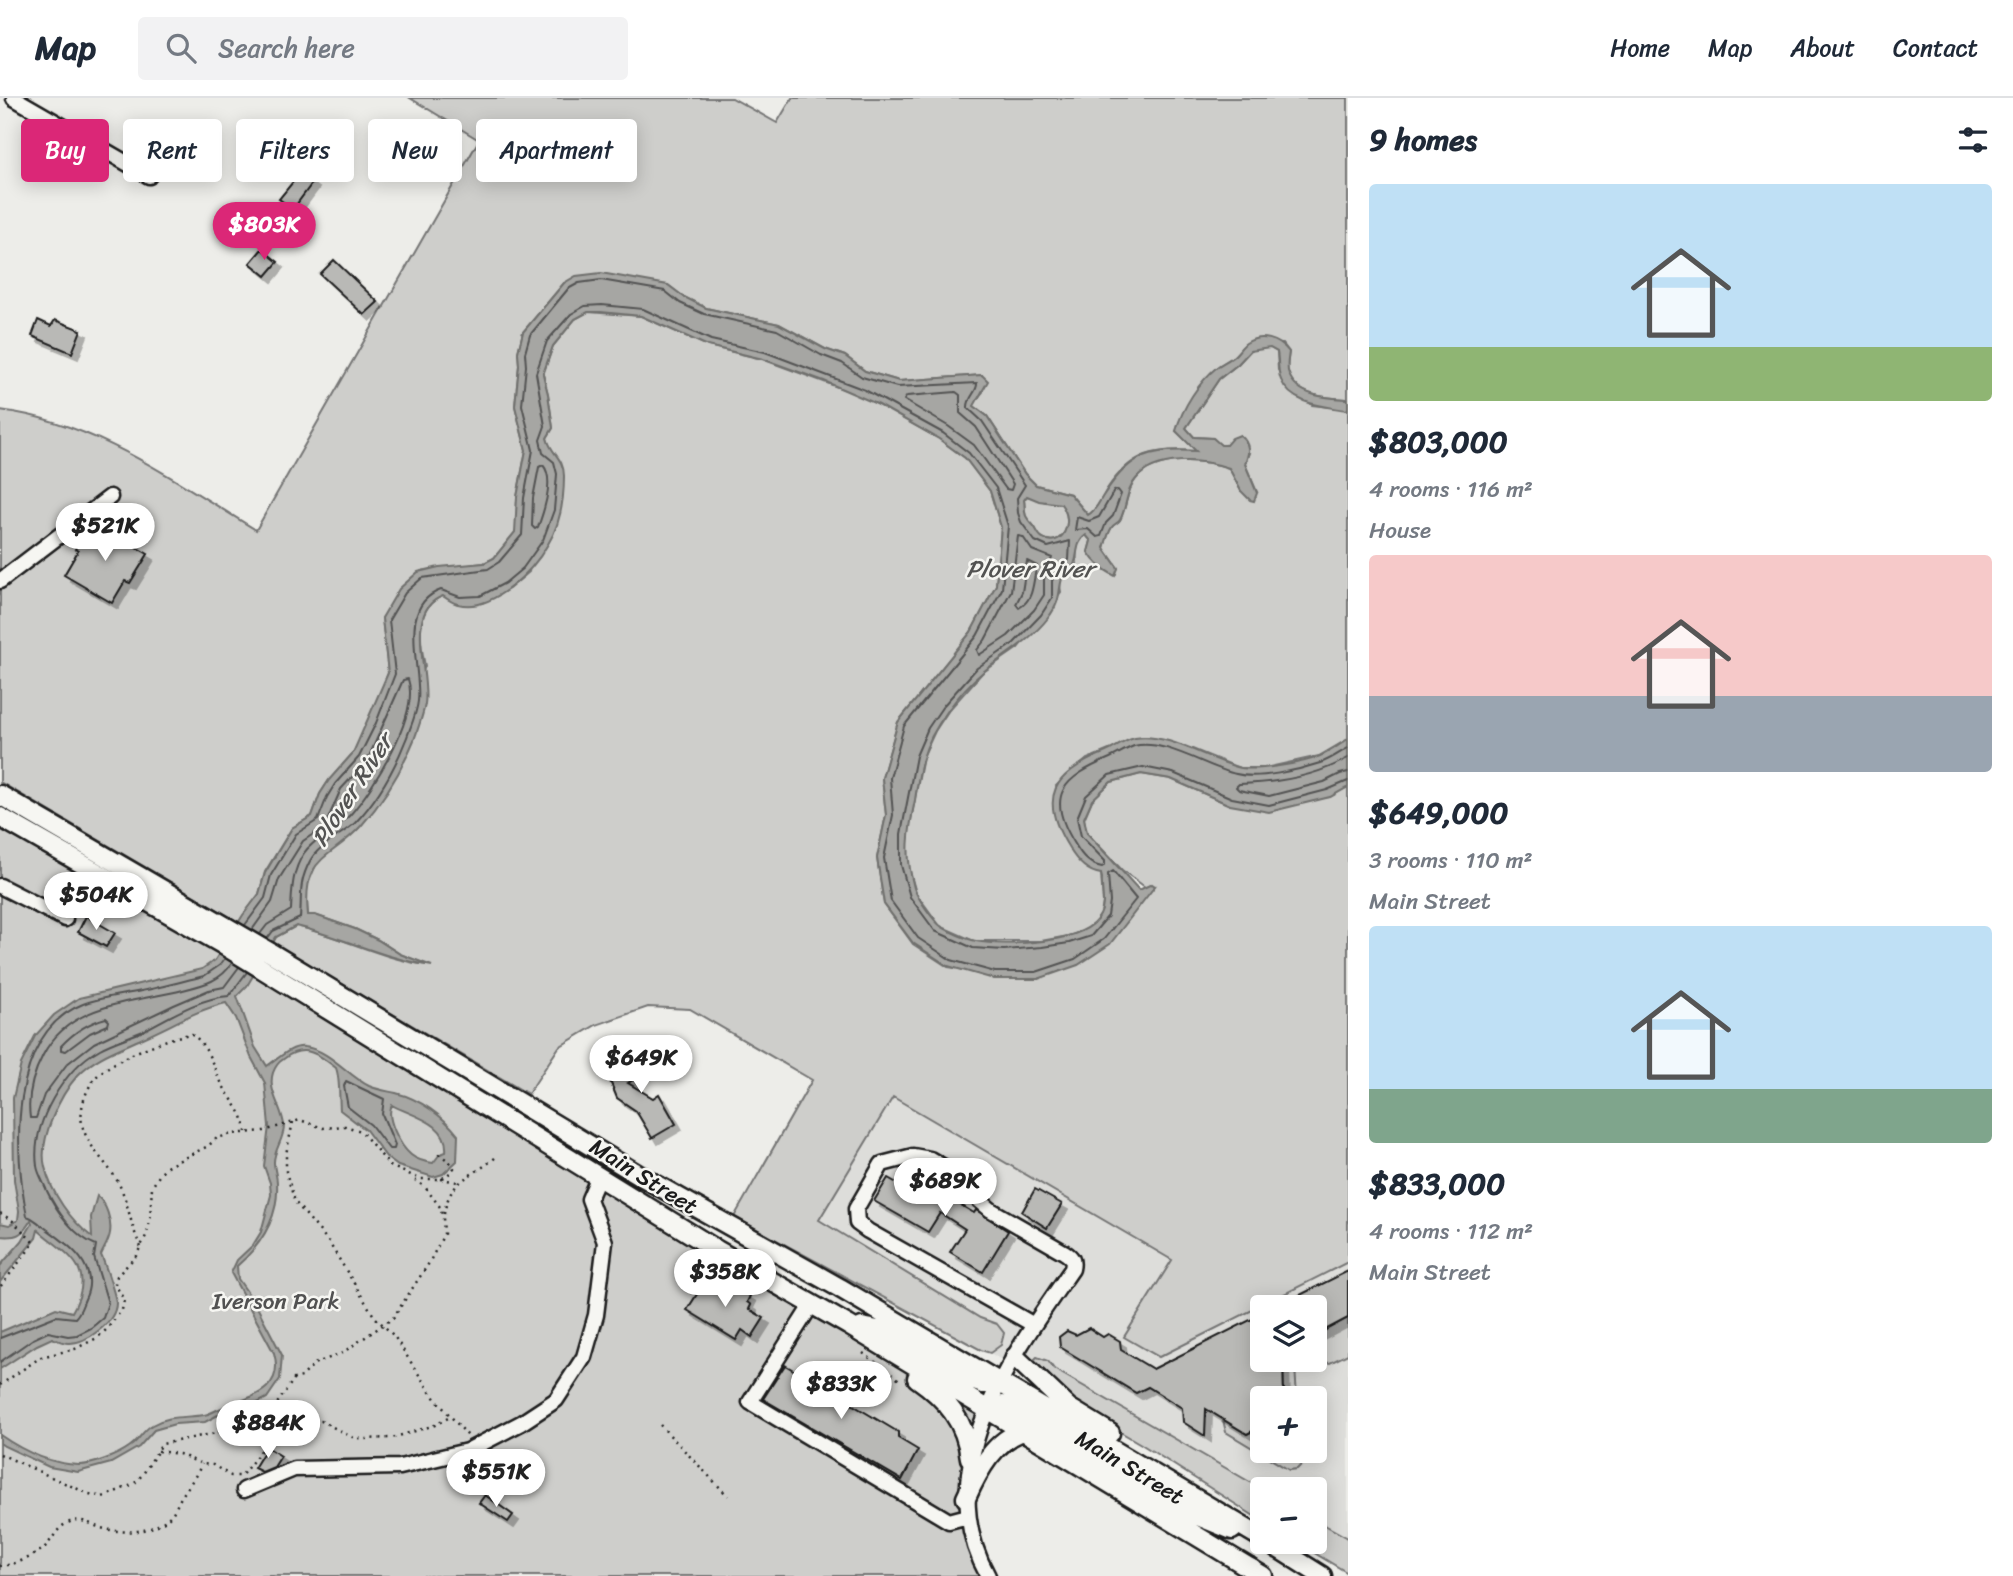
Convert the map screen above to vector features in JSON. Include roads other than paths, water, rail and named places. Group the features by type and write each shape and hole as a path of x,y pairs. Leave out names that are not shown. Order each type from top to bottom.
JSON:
{"main road":[{"name":"Main Street","path":"0,795 226,937"},
{"name":"Main Street","path":"0,817 226,937 706,1214 840,1288 1250,1531"},
{"name":"Main Street","path":"266,960 695,1236 989,1409 1256,1574"},
{"path":"848,1325 883,1331 969,1379 983,1384 1001,1382"},
{"path":"848,1325 945,1401 968,1439 970,1458"},
{"path":"1015,1357 1069,1408 1134,1448 1156,1474"},
{"path":"989,1409 1003,1405 1013,1407 1183,1510 1250,1535"},
{"path":"967,1507 974,1480 991,1455 1007,1438 1024,1431"},
{"name":"Main Street","path":"1287,1554 1322,1576"}],"street":[{"path":"14,98 123,161"},
{"path":"0,582 110,497"},
{"path":"0,886 65,919"},
{"path":"988,1576 974,1541 967,1507 970,1458 974,1441 1001,1382 1074,1262 1071,1256 991,1210 979,1200 962,1178 930,1159 913,1156 882,1164 856,1209 857,1223 1034,1325"},
{"path":"244,1490 294,1469 400,1467 467,1451 521,1423 556,1400 584,1357 596,1315 605,1242 589,1199 599,1176"},
{"path":"695,1236 706,1214"},
{"path":"812,1304 750,1402 949,1521 967,1507"}],"water":[{"name":"Plover River","path":"601,273 668,285 706,308 779,324 825,349 845,356 865,371 899,381 982,375 988,381 974,406 987,416 1025,474 1036,485 1070,494 1088,515 1096,508 1114,480 1143,456 1167,451 1196,451 1176,431 1182,413 1210,373 1252,340 1269,339 1285,347 1289,352 1288,372 1293,382 1306,392 1348,399 1346,410 1300,399 1292,395 1281,380 1277,352 1270,348 1250,351 1219,379 1186,428 1194,437 1213,438 1221,445 1226,445 1232,438 1240,435 1244,438 1248,449 1245,464 1257,493 1254,501 1241,491 1229,468 1180,461 1145,471 1133,483 1122,515 1111,529 1104,548 1118,568 1115,576 1100,566 1088,552 1091,541 1086,535 1079,543 1074,566 1071,570 1065,570 1058,599 1048,618 1026,640 974,680 956,700 939,723 923,758 909,844 909,865 914,888 926,909 942,927 972,940 1005,944 1062,938 1092,925 1103,907 1101,874 1086,868 1072,852 1059,830 1053,801 1056,789 1073,769 1131,739 1147,737 1173,742 1237,767 1255,768 1313,759 1348,739 1348,787 1330,797 1269,812 1230,805 1171,779 1141,774 1111,782 1092,800 1084,818 1087,833 1139,890 1152,884 1155,886 1110,944 1078,965 1038,979 994,979 948,966 913,943 884,904 877,858 886,815 882,778 898,722 971,632 996,585 1001,527 990,491 965,458 939,439 879,405 763,359 708,346 641,316 588,312 575,319 553,346 543,374 553,428 547,438 562,465 564,476 560,511 552,537 522,577 497,596 471,605 456,603 443,596 431,603 421,628 425,704 409,752 377,806 349,838 320,862 309,881 308,915 355,929 400,954 432,966 397,958 296,926 276,937 247,986 237,996 255,1047 267,1066 295,1048 305,1047 323,1053 361,1082 405,1096 438,1115 458,1135 457,1161 443,1174 433,1177 398,1166 387,1158 366,1130 340,1110 336,1068 312,1052 299,1051 282,1060 273,1073 272,1081 284,1126 274,1158 277,1183 275,1207 261,1239 237,1266 238,1279 255,1303 282,1355 280,1379 267,1398 254,1405 220,1414 205,1422 175,1424 154,1430 139,1447 111,1463 78,1472 49,1467 4,1446 0,1443 0,1435 47,1459 85,1465 124,1450 158,1422 209,1414 254,1396 270,1384 276,1366 274,1353 231,1273 237,1260 253,1245 261,1232 271,1195 264,1166 269,1126 265,1083 251,1057 236,1018 226,1003 194,1014 100,1058 85,1068 71,1084 52,1118 45,1144 45,1167 63,1206 92,1237 91,1217 97,1196 106,1208 110,1233 101,1255 110,1279 116,1303 115,1310 106,1324 91,1336 68,1343 52,1338 0,1369 0,1332 56,1308 72,1312 82,1284 76,1264 38,1230 36,1238 0,1282 0,1266 22,1241 32,1224 31,1220 22,1232 15,1236 0,1236 0,1223 9,1225 18,1220 14,1180 13,1098 21,1064 35,1036 54,1015 79,998 202,969 215,960 259,894 265,873 292,828 312,816 320,794 329,780 353,753 388,673 382,618 399,589 418,572 439,567 484,563 494,558 515,532 517,497 526,450 515,406 518,352 523,332 564,283 576,276","holes":["1027,496 1039,501 1061,504 1067,519 1067,526 1061,537 1050,540 1040,536 1026,516 1024,500","392,1105 435,1127 442,1134 446,1152 440,1154 433,1163 411,1155 395,1131 390,1117"]}],"park label":[{"name":"Iverson Park","path":"276,1301"}]}
